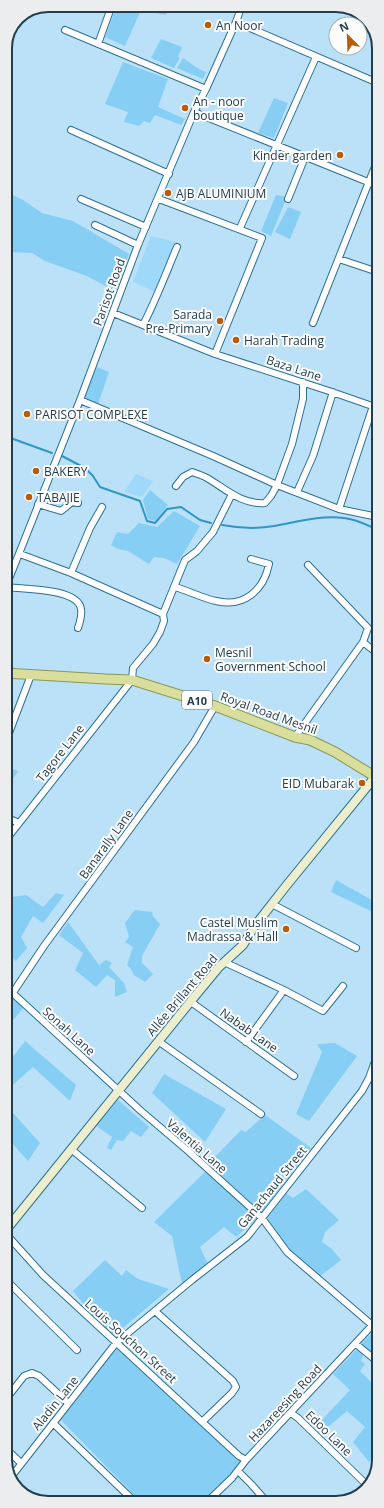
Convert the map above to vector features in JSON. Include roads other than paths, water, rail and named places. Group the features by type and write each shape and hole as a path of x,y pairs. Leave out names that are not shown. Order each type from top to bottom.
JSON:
{"main road":[{"name":"Royal Road Mesnil","path":"12,674 132,680 215,706 295,737 310,740 335,752 372,773"},
{"name":"Allée Brillant Road","path":"12,1223 158,1041 224,962 243,945 254,927 272,904 372,782"}],"street":[{"path":"98,44 109,12"},
{"name":"Parisot Road","path":"12,573 80,400 138,245 194,112 206,89 240,12"},
{"path":"236,22 372,80"},
{"path":"64,30 206,89"},
{"path":"240,228 278,146 316,57"},
{"path":"194,112 372,184"},
{"path":"71,130 168,174"},
{"path":"288,199 305,157"},
{"path":"313,323 372,173"},
{"path":"82,199 146,227"},
{"path":"158,199 240,228 262,238 215,354"},
{"path":"96,225 138,245"},
{"path":"143,325 165,280 177,247"},
{"path":"339,259 372,270"},
{"name":"Baza Lane","path":"113,313 215,354 372,406"},
{"path":"176,486 183,477 192,472 206,477 232,494 254,504 265,503 277,485 299,420 304,399 303,382"},
{"path":"297,492 313,456 332,392"},
{"path":"80,400 213,456 277,485 339,508 372,515"},
{"path":"339,508 372,418"},
{"name":"Tagore Lane","path":"12,832 132,680 134,668 153,644 160,632 164,621 163,614 186,560 197,551 213,532 232,494"},
{"path":"38,504 60,511 72,502 78,503"},
{"path":"71,573 90,528 102,507"},
{"path":"20,554 71,573 163,614"},
{"path":"175,587 216,601 231,603 248,598 259,588 267,572 269,564 251,559"},
{"path":"295,737 363,642 368,628 308,565"},
{"path":"12,588 55,592 74,599 80,605 81,609 78,628"},
{"path":"363,642 372,649"},
{"path":"12,724 31,675"},
{"name":"Banarally Lane","path":"12,994 44,946 194,742 215,706"},
{"path":"12,820 19,823"},
{"path":"272,904 356,948"},
{"path":"224,962 284,990 323,1011 343,986"},
{"path":"246,1042 284,990"},
{"name":"Sonah Lane","path":"12,994 119,1091"},
{"name":"Nabab Lane","path":"191,1002 294,1076"},
{"path":"158,1041 261,1114"},
{"name":"Ganachaud Street","path":"116,1343 247,1237 362,1091 372,1070"},
{"name":"Valentia Lane","path":"119,1091 262,1218 287,1252 372,1325"},
{"path":"71,1149 142,1208"},
{"name":"Louis Souchon Street","path":"12,1241 43,1275 202,1422 246,1460"},
{"path":"12,1286 77,1350"},
{"path":"155,1311 233,1381 236,1387 232,1393 202,1422"},
{"name":"Hazareesing Road","path":"213,1496 356,1344 372,1325"},
{"name":"Aladin Lane","path":"14,1472 116,1343"},
{"path":"356,1344 372,1357"},
{"path":"12,1391 24,1376 32,1373 39,1376 68,1403"},
{"name":"Edoo Lane","path":"291,1413 364,1482"},
{"path":"53,1423 130,1496"},
{"path":"12,1455 21,1463"},
{"path":"238,1470 262,1496"}],"waterway":[{"path":"12,439 52,453"},
{"path":"62,456 85,468 93,476 100,487 140,501 147,521 155,523 167,509 181,507 200,520 211,523"},
{"path":"222,525 261,528 317,518 335,517 361,522 372,527"}],"place":[{"name":"An Noor","path":"208,25"},
{"name":"An - noor boutique","path":"185,108"},
{"name":"Kinder garden","path":"340,155"},
{"name":"AJB ALUMINIUM","path":"168,193"},
{"name":"Sarada Pre-Primary","path":"220,321"},
{"name":"Harah Trading","path":"236,340"},
{"name":"PARISOT COMPLEXE","path":"27,414"},
{"name":"BAKERY","path":"36,471"},
{"name":"TABAJIE","path":"29,497"},
{"name":"Mesnil Government School","path":"207,659"},
{"name":"EID Mubarak","path":"362,783"},
{"name":"Castel Muslim Madrassa & Hall","path":"286,929"}]}
